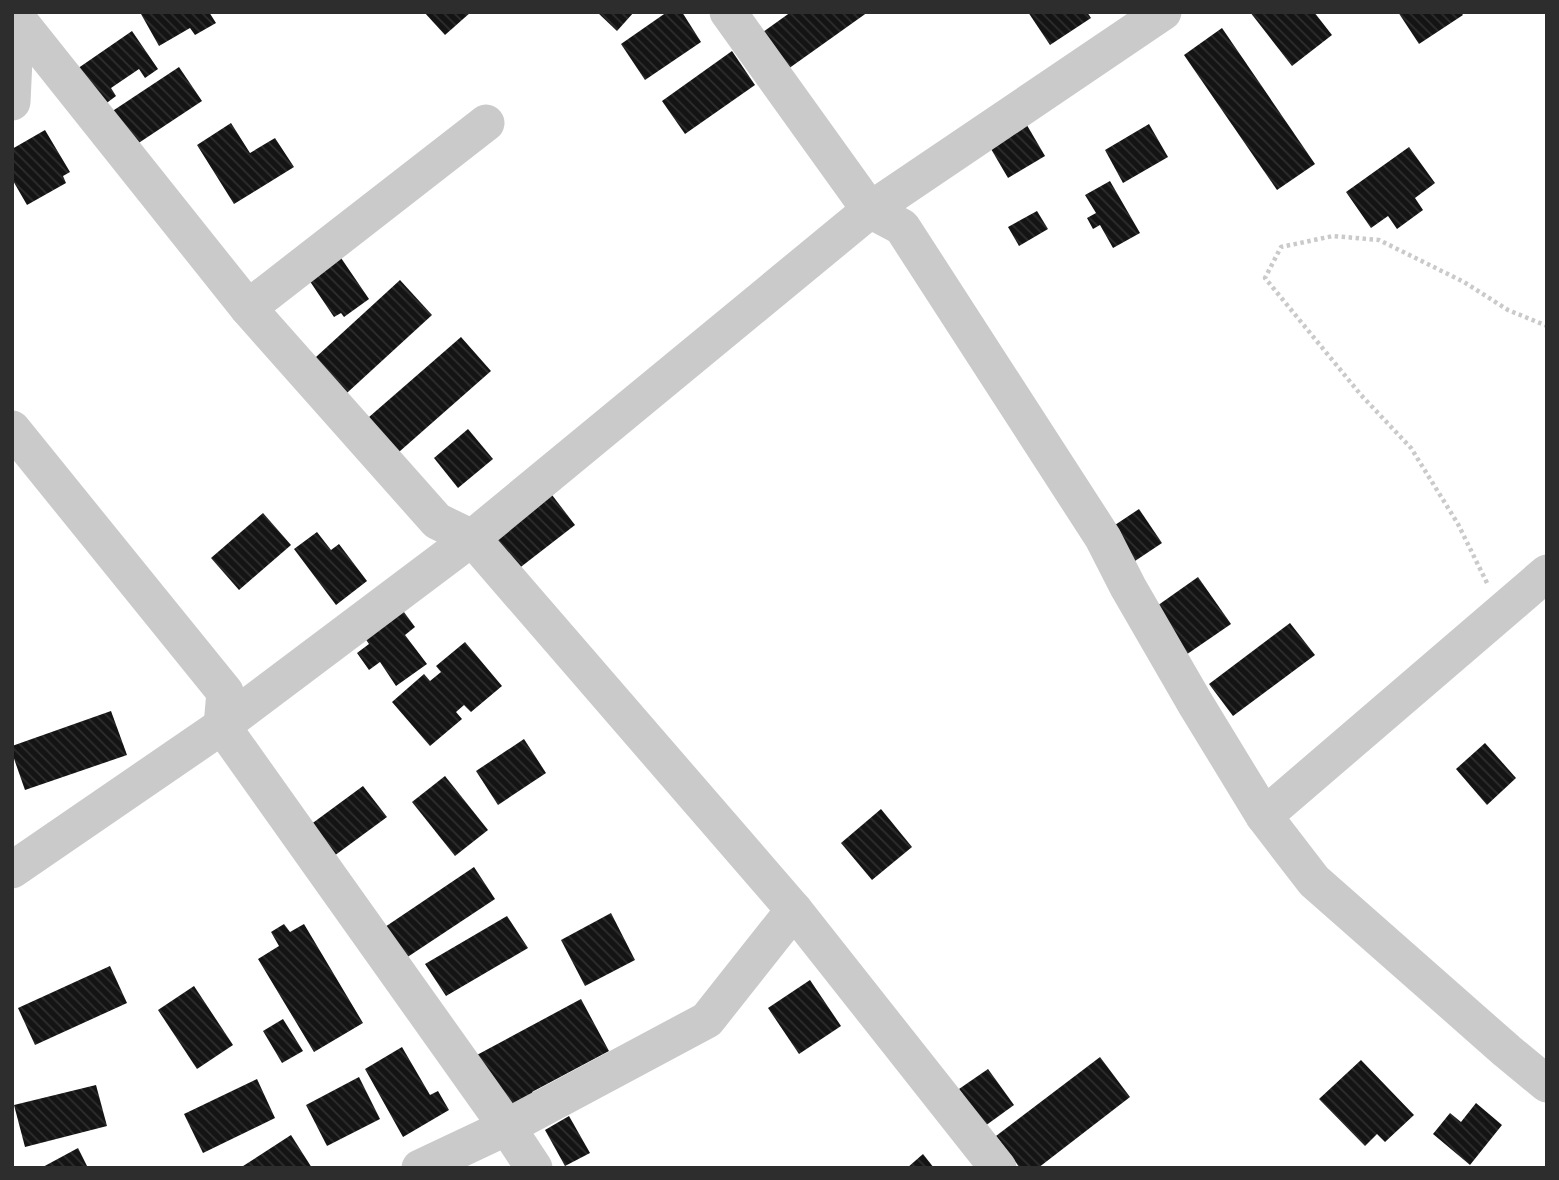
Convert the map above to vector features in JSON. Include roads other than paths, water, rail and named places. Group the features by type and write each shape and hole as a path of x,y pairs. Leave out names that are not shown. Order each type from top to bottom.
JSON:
{"street":[{"path":"728,12 870,210 902,227 1103,538 1195,703 1264,816 1314,881 1547,1084"},
{"path":"12,870 222,726 472,538 870,210 1163,12"},
{"path":"12,102 15,15"},
{"path":"15,15 248,308 437,521 472,538 794,911 998,1168"},
{"path":"248,308 486,123"},
{"path":"12,429 225,692 222,726 534,1168"},
{"path":"1264,816 1547,573"},
{"path":"420,1168 507,1127 706,1020 794,911"}]}
